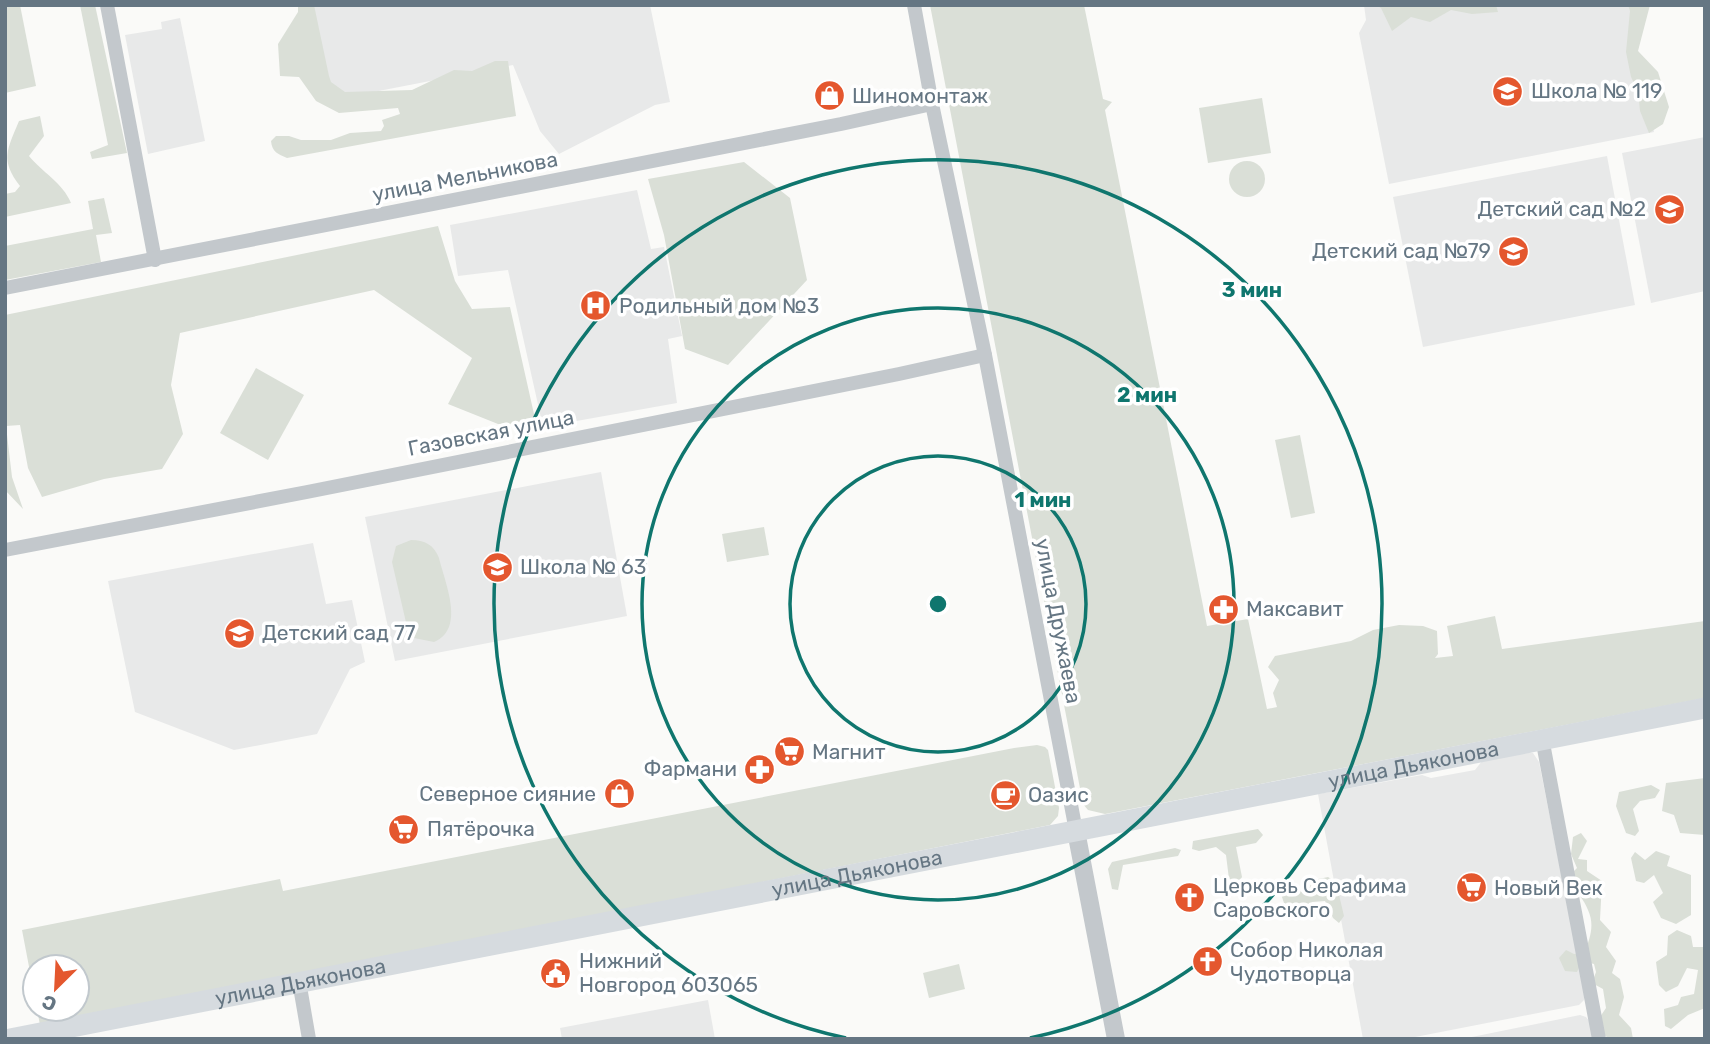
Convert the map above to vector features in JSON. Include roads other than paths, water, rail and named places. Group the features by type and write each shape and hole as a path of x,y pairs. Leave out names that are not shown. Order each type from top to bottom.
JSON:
{"main road":[{"name":"улица Дьяконова","path":"10,1039 1705,708"}],"street":[{"path":"107,5 155,260"},
{"name":"улица Дружаева","path":"914,5 985,355 1116,1039"},
{"name":"улица Мельникова","path":"5,288 828,127 932,104"},
{"name":"Газовская улица","path":"5,550 985,355"},
{"path":"1542,738 1599,1039"},
{"path":"299,981 309,1039"}],"place":[{"name":"Школа № 119","path":"1508,91"},
{"name":"Шиномонтаж","path":"829,96"},
{"name":"Детский сад №2","path":"1669,209"},
{"name":"Детский сад №79","path":"1514,251"},
{"name":"Родильный дом №3","path":"596,306"},
{"name":"Школа № 63","path":"497,567"},
{"name":"Максавит","path":"1223,609"},
{"name":"Детский сад 77","path":"239,633"},
{"name":"Магнит","path":"789,752"},
{"name":"Фармани","path":"760,769"},
{"name":"Северное сияние","path":"619,794"},
{"name":"Оазис","path":"1005,795"},
{"name":"Пятёрочка","path":"404,829"},
{"name":"Новый Век","path":"1471,888"},
{"name":"Церковь Серафима Саровского","path":"1190,898"},
{"name":"Собор Николая Чудотворца","path":"1207,962"},
{"name":"Нижний Новгород 603065","path":"556,973"}]}
